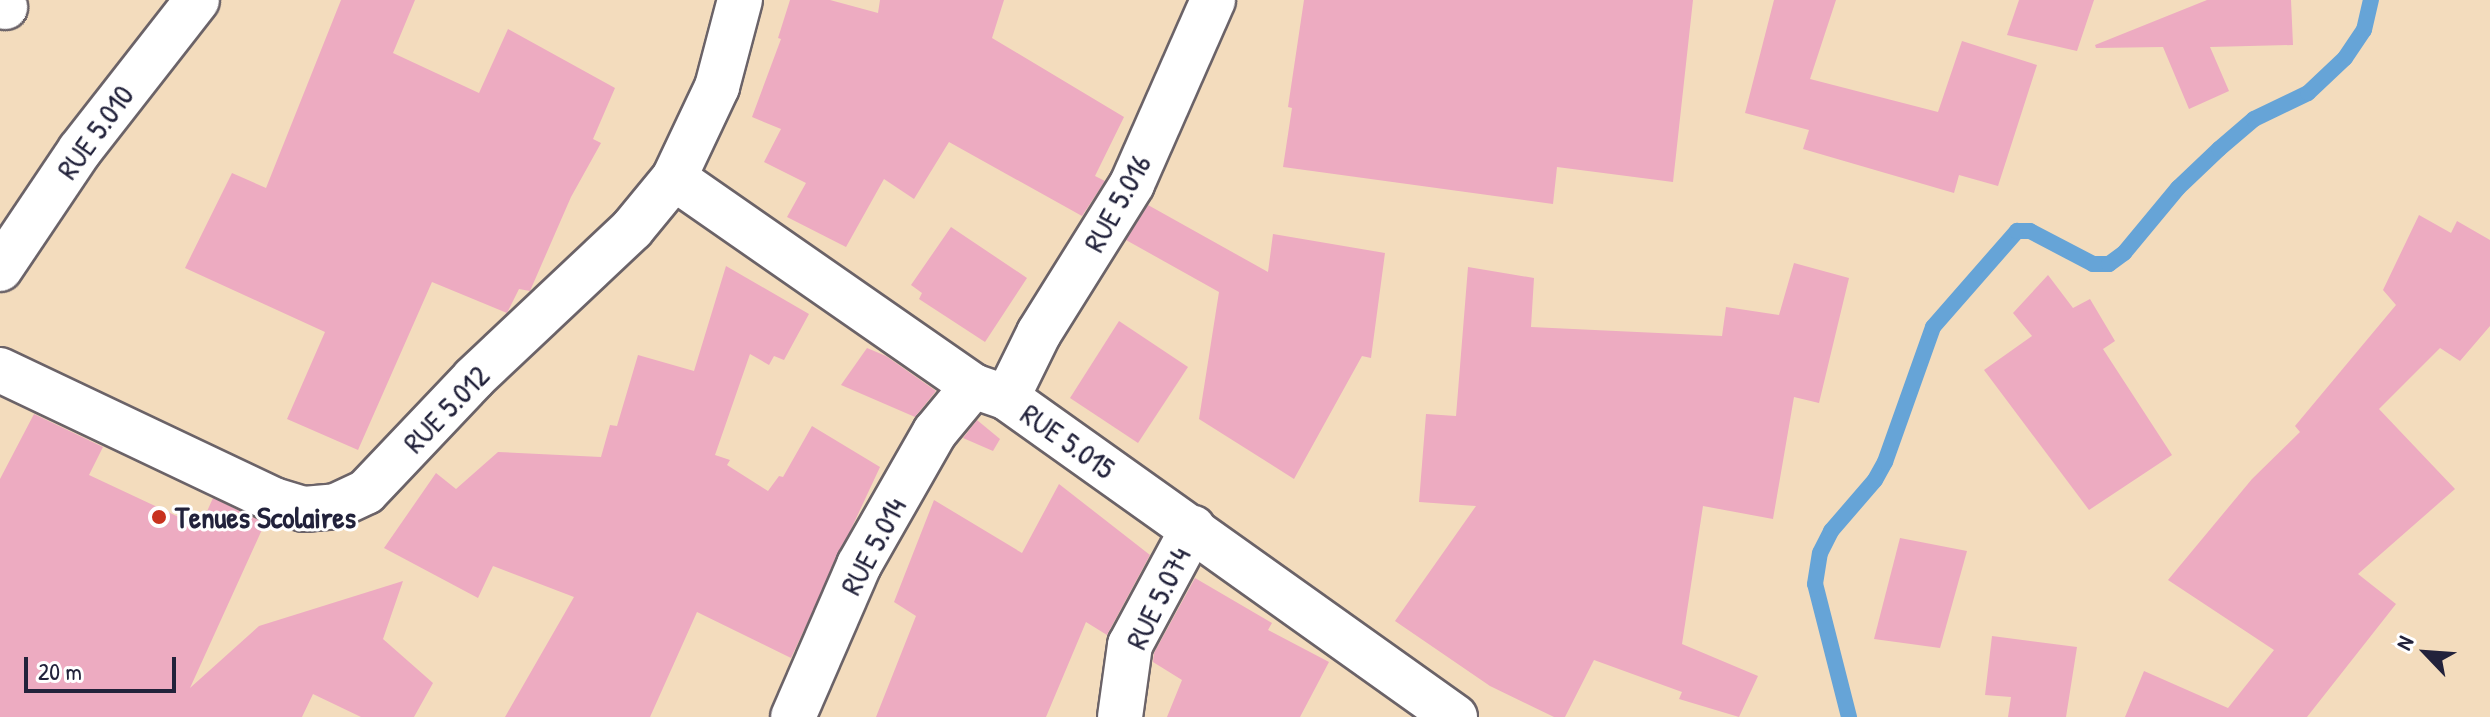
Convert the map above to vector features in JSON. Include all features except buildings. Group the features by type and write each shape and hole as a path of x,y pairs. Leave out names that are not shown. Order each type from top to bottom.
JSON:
{"street":[{"name":"RUE 5.010","path":"0,269 80,150 197,0"},
{"name":"RUE 5.012","path":"0,370 274,500 304,509 336,506 366,492 474,378 632,229 674,178 717,87 740,0"},
{"name":"RUE 5.016","path":"990,392 1039,333 1132,184 1213,0"},
{"name":"RUE 5.015","path":"674,178 1193,528 1455,717"},
{"name":"RUE 5.014","path":"793,717 859,565 935,432 990,392"},
{"name":"RUE 5.074","path":"1120,717 1130,645 1193,528"}],"waterway":[{"path":"1849,717 1815,584 1820,553 1831,531 1875,480 1885,462 1933,327 2017,231 2030,231 2093,264 2109,264 2124,253 2178,188 2219,149 2254,119 2308,93 2345,58 2364,30 2371,0"}],"place":[{"name":"Tenues Scolaires","path":"159,517"}]}
